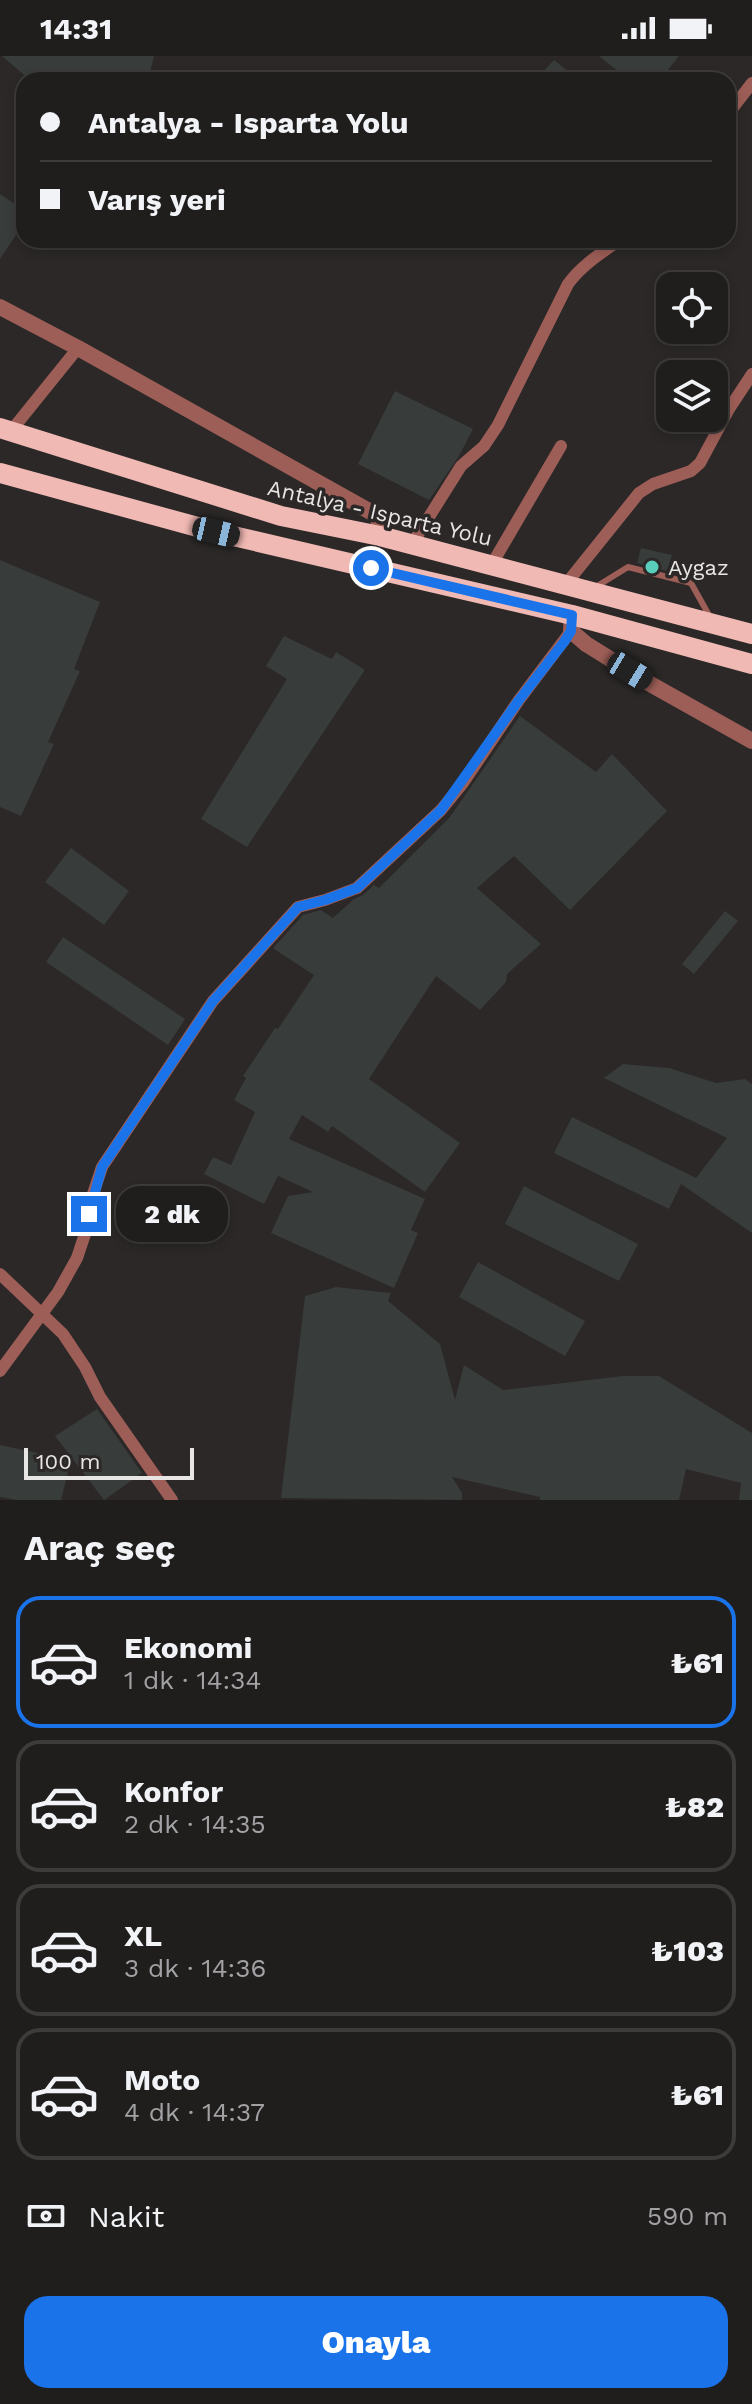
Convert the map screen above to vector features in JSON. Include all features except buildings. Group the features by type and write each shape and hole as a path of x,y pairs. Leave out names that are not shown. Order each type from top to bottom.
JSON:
{"highway":[{"name":"Antalya - Isparta Yolu","path":"5,430 281,516 380,536 492,564 752,634"},
{"path":"0,473 572,623 752,664"}],"street":[{"path":"736,104 752,83"},
{"path":"412,544 461,466 484,446 498,425 568,284 577,272 608,248"},
{"path":"0,307 378,516 380,536"},
{"path":"5,430 78,348"},
{"path":"566,584 639,493 653,484 691,471 700,463 752,374"},
{"path":"492,564 561,446"},
{"path":"0,1371 58,1292 77,1258 102,1167 213,1001 298,907 357,888 441,810 572,623 586,644 752,741"},
{"path":"0,1274 63,1334 100,1397 172,1500"}],"lane":[{"path":"590,590 628,567 691,583 714,624"}],"place":[{"name":"Aygaz","path":"652,567"}],"route":[{"path":"89,1214 102,1167 213,1001 298,907 357,888 441,810 571,631 572,615 371,568"}]}
